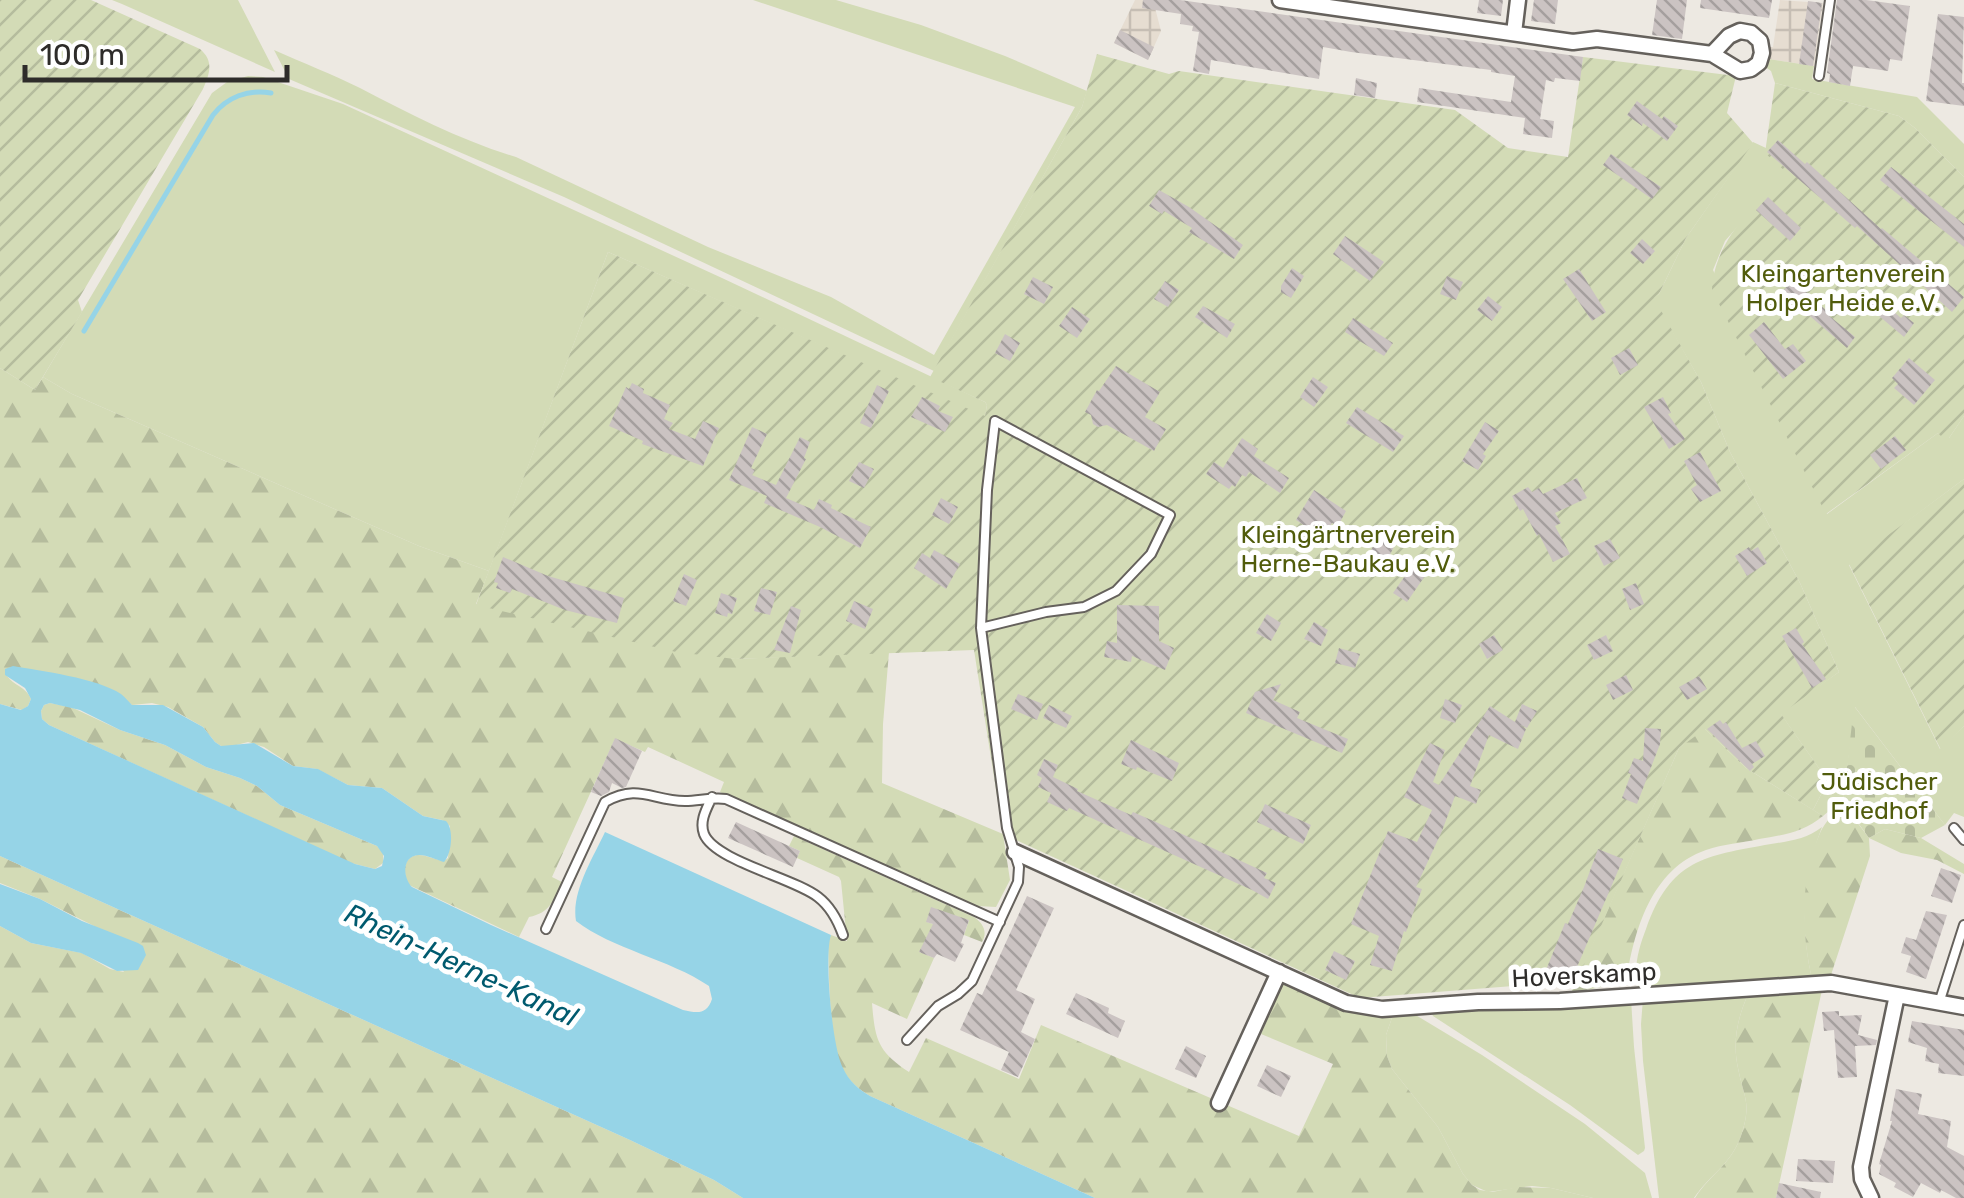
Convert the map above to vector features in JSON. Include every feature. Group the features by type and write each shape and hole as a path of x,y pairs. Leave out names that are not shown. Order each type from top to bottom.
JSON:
{"street":[{"path":"1280,0 1573,42 1597,39 1712,54"},
{"path":"1514,33 1518,0"},
{"name":"Hoverskamp","path":"1016,852 1346,1002 1382,1009 1811,983 1964,1007"},
{"path":"1219,1103 1280,972"},
{"path":"1872,1198 1862,1179 1861,1167 1898,995"}],"lane":[{"path":"1819,76 1830,0"},
{"path":"906,1040 938,1006 972,981 1018,882 1019,867 1008,828 981,628 987,490 995,421 1170,515 1151,554 1116,590 1084,607 981,628"},
{"path":"546,929 605,802 636,792 684,801 726,799 1000,922"},
{"path":"712,797 702,820 704,834 716,848 818,896 836,918 843,935"},
{"path":"1954,828 1964,840"},
{"path":"1939,1002 1964,925"}],"shaded area":[{"path":"1135,0 1153,0 1161,31 1148,60 1114,43"},
{"path":"1780,0 1823,3 1814,66 1768,59"}],"green space":[{"path":"0,0 91,0 200,49 209,63 203,89 78,300 82,312 35,390 0,368"},
{"path":"112,0 238,0 275,72 122,4"},
{"path":"753,0 836,0 921,25 1087,91 1082,107 934,371 564,197 289,79 274,50 708,247 831,297 934,355 1075,107"},
{"name":"Kleingärtnerverein Herne-Baukau e.V.","path":"1097,54 1169,74 1179,71 1455,110 1508,148 1568,157 1583,57 1736,76 1727,113 1753,143 1686,238 1654,298 1701,382 1730,452 1800,583 1839,672 1781,714 1828,781 1813,810 1746,768 1705,729 1679,748 1577,981 1360,998 1003,834 974,650 735,659 676,652 476,605 608,252 985,416 985,402 930,377 1082,107"},
{"path":"1768,59 1814,66 1812,79 1917,97 1964,144 1964,177 1899,116 1775,83 1771,71 1764,66"},
{"path":"248,76 263,77 343,104 722,278 985,402 985,417 608,252 489,571 419,546 72,394 43,377 212,93 227,82"},
{"name":"Kleingartenverein Holper Heide e.V.","path":"1775,83 1899,116 1964,177 1964,416 1949,438 1938,433 1826,514 1712,290 1714,272 1728,240 1785,171 1765,153"},
{"path":"1753,142 1766,148 1766,153 1786,171 1725,241 1713,270 1827,514 1938,433 1949,438 1964,416 1964,479 1849,565 1940,749 1964,726 1964,817 1954,813 1945,825 1855,707 1843,802 1823,816 1813,810 1828,781 1780,713 1839,672 1800,583 1730,452 1701,382 1653,298 1659,294 1686,238"},
{"path":"0,368 35,390 43,377 72,394 419,546 489,571 476,604 735,659 889,652 882,783 1003,834 1010,880 996,907 977,906 720,792 724,782 648,747 645,752 615,739 552,877 562,882 547,909 529,917 519,937 409,885 405,867 412,856 444,861 448,858 450,826 423,816 382,788 348,785 317,769 293,766 264,747 248,742 221,746 203,727 168,707 152,703 132,705 104,688 72,679 5,669 31,699 22,710 0,704"},
{"path":"1964,479 1964,726 1941,750 1849,564"},
{"path":"50,703 71,707 257,786 280,805 377,846 383,853 383,863 375,869 351,863 49,725 42,719 41,711"},
{"name":"Jüdischer Friedhof","path":"1854,706 1945,825 1921,838 1885,829 1869,838 1843,802"},
{"path":"1704,728 1746,768 1823,816 1793,832 1712,848 1687,859 1671,871 1648,904 1626,982 1571,993 1679,748"},
{"path":"1841,801 1869,838 1870,856 1831,975 1812,979 1804,924 1806,886 1820,833"},
{"path":"1822,827 1805,902 1812,979 1639,989 1636,967 1643,936 1656,906 1679,875 1709,858 1798,839"},
{"path":"1885,829 1921,838 1964,864 1964,874 1937,860 1901,853 1869,838"},
{"path":"794,836 974,917 984,928 982,942 964,935 969,920 927,922 939,926 920,952 934,958 907,1019 872,1003 880,1043 909,1072 926,1038 1019,1079 1041,1025 1299,1136 1333,1064 1261,1034 1286,982 1394,1012 1386,1035 1392,1069 1438,1127 1472,1185 1492,1192 1518,1187 1551,1188 1593,1198 1095,1198 870,1096 851,1081 838,1056 829,987 828,940 831,935 847,941 841,881 797,858 800,851 789,846"},
{"path":"0,856 630,1140 743,1198 0,1198 0,926 31,943 82,953 110,969 124,972 94,926 0,883"},
{"path":"1822,990 1776,1198 1695,1198 1731,1155 1744,1125 1746,1101 1736,1058 1736,1038 1749,992"},
{"path":"1749,992 1736,1038 1736,1058 1746,1101 1741,1136 1731,1155 1694,1198 1659,1198 1643,1061 1643,999"},
{"path":"1631,999 1645,1148 1638,1155 1431,1012"},
{"path":"1409,1011 1585,1124 1645,1173 1652,1198 1593,1198 1532,1186 1488,1192 1472,1185 1438,1127 1392,1069 1387,1056 1386,1035 1394,1012"}],"water":[{"name":"Rhein-Herne-Kanal","path":"13,666 111,688 132,705 163,705 203,727 221,746 254,743 293,766 318,769 348,785 382,788 423,816 446,821 450,830 450,847 444,862 422,855 409,859 406,873 412,887 683,1010 697,1012 707,1008 712,999 709,986 576,921 580,887 605,832 831,935 829,981 836,1042 843,1068 854,1084 870,1096 1095,1198 743,1198 630,1140 0,856 0,704 21,710 31,699 25,688 5,675 5,669","holes":["50,703 80,710 120,730 165,745 206,767 240,778 280,805 377,846 384,856 382,866 375,869 355,864 42,719 41,711"]},
{"path":"0,884 143,946 146,955 138,970 117,971 81,953 31,943 0,926"}],"building":[{"path":"1143,0 1180,0 1583,57 1580,81 1546,80 1540,119 1554,121 1552,138 1523,134 1525,118 1417,102 1419,88 1511,102 1515,76 1323,47 1319,79 1211,60 1209,74 1193,71 1199,32 1192,31 1193,26 1180,24 1181,14 1142,8"},
{"path":"1479,0 1503,0 1501,16 1477,13"},
{"path":"1534,0 1558,0 1555,24 1531,21"},
{"path":"1657,0 1687,0 1682,39 1652,35"},
{"path":"1701,0 1772,0 1769,18 1700,8"},
{"path":"1837,0 1910,6 1902,61 1890,59 1888,71 1853,66 1850,86 1829,82"},
{"path":"1808,1 1822,3 1813,66 1799,64"},
{"path":"1938,14 1964,17 1964,106 1926,101"},
{"path":"1120,30 1154,47 1148,60 1114,43"},
{"path":"1356,78 1377,83 1375,98 1354,95"},
{"path":"1637,101 1678,126 1667,141 1627,115"},
{"path":"1778,140 1964,297 1952,312 1767,152"},
{"path":"1611,154 1661,187 1652,199 1603,165"},
{"path":"1891,167 1964,224 1964,247 1880,180"},
{"path":"1159,190 1243,245 1234,259 1189,232 1192,228 1149,206"},
{"path":"1768,197 1801,228 1790,241 1756,210"},
{"path":"1345,236 1384,262 1370,281 1333,254"},
{"path":"1642,239 1655,251 1643,264 1630,253"},
{"path":"1292,268 1304,276 1291,298 1281,292 1281,286"},
{"path":"1579,269 1606,312 1592,321 1563,279"},
{"path":"1447,276 1463,282 1456,300 1440,294"},
{"path":"1033,277 1053,287 1044,304 1024,294"},
{"path":"1793,280 1855,337 1847,348 1782,292"},
{"path":"1165,281 1179,290 1168,307 1154,299"},
{"path":"1874,294 1901,318 1904,315 1914,323 1904,337 1866,305"},
{"path":"1488,296 1502,307 1492,321 1477,310"},
{"path":"1203,306 1235,324 1227,338 1195,317"},
{"path":"1072,307 1090,319 1077,338 1059,326"},
{"path":"1353,318 1393,343 1384,356 1345,332"},
{"path":"1764,322 1785,349 1793,344 1806,361 1783,379 1749,335"},
{"path":"1005,334 1020,343 1010,361 995,353"},
{"path":"1629,348 1638,365 1620,375 1611,358"},
{"path":"1909,358 1935,380 1914,405 1894,388 1898,384 1892,378"},
{"path":"1116,366 1160,392 1145,417 1166,429 1154,451 1107,425 1098,427 1085,412"},
{"path":"1313,377 1328,387 1314,407 1300,397"},
{"path":"632,383 644,389 643,393 670,405 664,419 673,423 669,429 695,439 703,421 719,428 703,466 642,444 643,441 609,426 626,387 629,389"},
{"path":"877,385 889,391 871,428 860,423"},
{"path":"922,397 940,406 938,411 953,417 945,432 911,417"},
{"path":"1663,397 1671,413 1668,414 1685,439 1669,449 1644,407"},
{"path":"1357,407 1404,436 1393,452 1346,423"},
{"path":"1485,422 1499,431 1483,454 1486,456 1478,470 1462,461"},
{"path":"752,427 767,434 751,468 755,470 752,475 776,485 800,437 810,442 806,459 786,498 814,510 819,499 871,527 860,548 764,503 767,496 729,480"},
{"path":"1895,436 1906,450 1881,469 1870,455"},
{"path":"1242,438 1258,449 1254,456 1289,478 1280,493 1249,472 1229,489 1206,474 1214,462 1223,468"},
{"path":"1700,452 1721,491 1700,502 1691,489 1697,485 1684,461"},
{"path":"859,462 874,469 864,488 849,481"},
{"path":"1577,478 1587,498 1555,513 1561,523 1555,526 1570,554 1553,562 1512,496 1528,487 1532,492 1539,488 1543,494"},
{"path":"1314,490 1346,511 1338,526 1332,523 1323,538 1296,520"},
{"path":"941,498 958,507 949,524 932,515"},
{"path":"1382,534 1396,543 1386,562 1370,551"},
{"path":"1610,539 1620,558 1604,566 1594,546"},
{"path":"1749,547 1751,551 1758,547 1767,563 1747,576 1735,556"},
{"path":"934,550 960,564 946,589 914,568 922,553 930,558"},
{"path":"503,557 548,576 624,598 617,623 565,610 512,589 510,593 496,588 498,583 494,582"},
{"path":"1417,562 1429,570 1407,602 1393,593"},
{"path":"684,574 697,580 686,606 673,601"},
{"path":"1636,583 1644,604 1630,610 1622,589"},
{"path":"761,588 777,592 770,615 754,611"},
{"path":"721,593 737,598 732,614 727,617 715,613"},
{"path":"854,601 873,609 865,629 846,621"},
{"path":"1117,605 1159,606 1159,641 1174,648 1165,670 1132,656 1131,662 1104,657 1107,641 1117,643"},
{"path":"791,606 801,610 790,653 774,650"},
{"path":"1267,614 1281,623 1271,641 1256,633"},
{"path":"1314,622 1328,630 1321,646 1304,639"},
{"path":"1796,628 1826,679 1812,688 1782,636"},
{"path":"1494,635 1503,650 1487,659 1479,644"},
{"path":"1606,635 1613,651 1594,660 1587,645"},
{"path":"1339,648 1360,654 1355,668 1335,663"},
{"path":"1626,675 1633,690 1613,700 1606,685"},
{"path":"1699,676 1707,689 1687,700 1679,687"},
{"path":"1281,684 1273,700 1300,712 1297,718 1348,739 1342,753 1246,713 1255,692"},
{"path":"1018,694 1043,704 1037,720 1011,709"},
{"path":"1445,699 1462,705 1455,723 1440,718"},
{"path":"1522,704 1537,711 1527,728 1520,725 1526,729 1518,749 1489,735 1470,786 1481,790 1476,804 1455,796 1416,887 1422,889 1392,971 1370,965 1379,936 1351,924 1388,831 1417,842 1432,810 1404,797 1430,743 1445,750 1433,782 1439,785 1490,706 1515,722"},
{"path":"1049,705 1072,716 1066,728 1043,718"},
{"path":"1720,720 1726,722 1742,748 1756,741 1765,756 1752,764 1750,771 1707,729"},
{"path":"1645,728 1661,729 1660,744 1637,804 1622,798 1634,758 1643,761"},
{"path":"615,738 642,751 626,787 612,783 609,792 601,796 591,792"},
{"path":"1131,740 1179,763 1172,781 1121,764"},
{"path":"1044,759 1058,765 1053,777 1077,791 1267,873 1264,878 1276,883 1268,899 1069,808 1067,811 1047,802 1051,793 1038,787 1042,778 1037,775"},
{"path":"1265,804 1311,825 1303,844 1257,822"},
{"path":"736,822 800,851 793,867 728,838"},
{"path":"1598,849 1623,859 1571,981 1546,970"},
{"path":"1941,868 1961,875 1952,903 1931,896"},
{"path":"1027,896 1054,908 1016,990 1035,999 1021,1032 1035,1039 1018,1077 1001,1070 1009,1052 960,1030 977,993 982,995"},
{"path":"931,907 969,920 955,962 919,952 933,924 926,922"},
{"path":"1926,911 1947,915 1926,979 1906,972 1911,956 1901,953 1906,937 1916,940"},
{"path":"1334,951 1355,961 1346,980 1325,970"},
{"path":"1076,993 1109,1008 1108,1013 1125,1021 1118,1038 1066,1014"},
{"path":"1839,1011 1839,1016 1862,1015 1858,1035 1877,1040 1876,1045 1855,1046 1857,1077 1838,1078 1834,1030 1824,1031 1822,1012"},
{"path":"1912,1021 1964,1030 1964,1076 1938,1073 1939,1064 1925,1061 1927,1048 1908,1042"},
{"path":"1186,1046 1206,1056 1196,1078 1175,1069"},
{"path":"1267,1065 1291,1076 1281,1097 1257,1086"},
{"path":"1896,1089 1922,1094 1918,1114 1951,1121 1947,1147 1964,1156 1964,1198 1941,1190 1940,1193 1921,1183 1913,1197 1879,1174"},
{"path":"1798,1159 1835,1161 1833,1183 1796,1181"},
{"path":"1779,1183 1821,1192 1820,1198 1776,1198"}],"waterway":[{"path":"84,331 213,115 239,96 271,93"}]}
